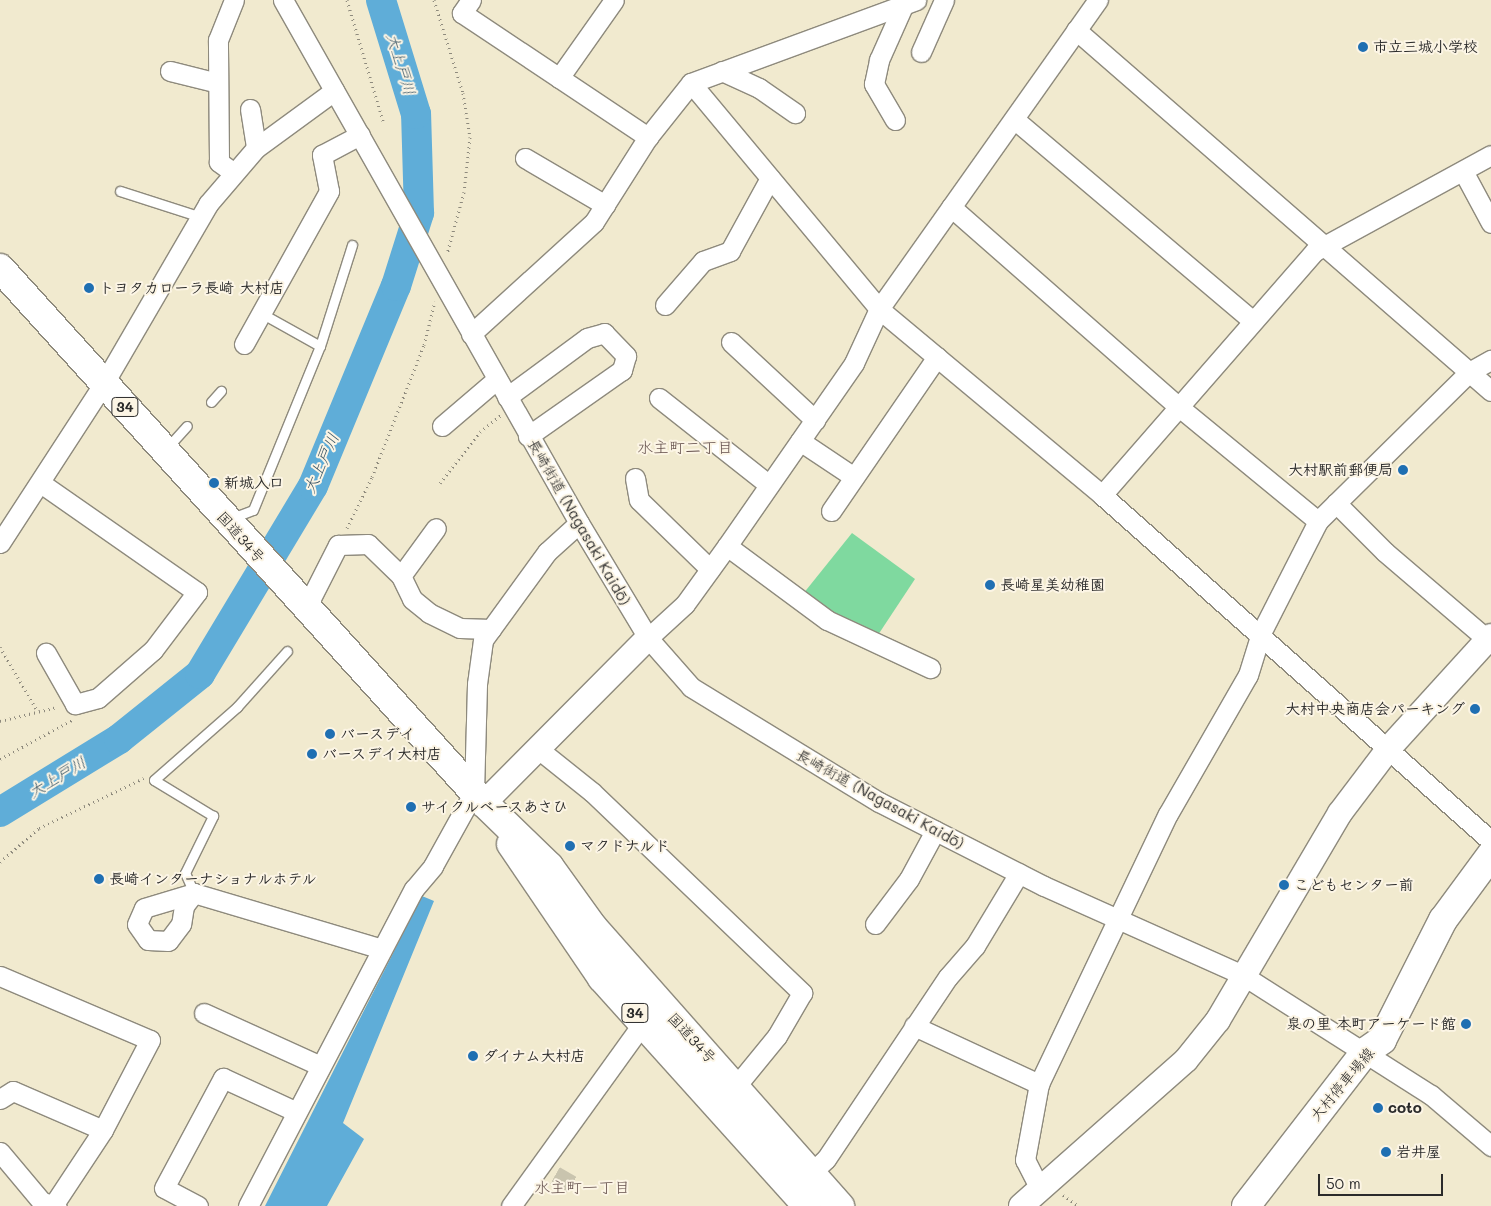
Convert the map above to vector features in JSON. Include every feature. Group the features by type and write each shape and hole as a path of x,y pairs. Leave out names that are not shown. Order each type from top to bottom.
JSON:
{"main road":[{"name":"国道34号","path":"0,268 226,521 479,797 602,978 651,1012 737,1085 840,1206"},
{"name":"大村停車場線","path":"1246,1206 1365,1052 1382,1040 1442,920 1491,855"},
{"name":"国道34号","path":"651,1012 807,1206"}],"street":[{"path":"234,0 218,40 219,162 234,172"},
{"name":"長崎街道 (Nagasaki Kaidō)","path":"283,0 374,160 437,278 579,524 648,638 691,687 935,831 1018,873 1241,974 1431,1094 1491,1146"},
{"path":"471,0 462,12 648,137"},
{"path":"921,52 944,0"},
{"path":"248,1206 382,950 479,797 537,748 685,604 854,364 879,309 1098,0"},
{"path":"559,78 608,2"},
{"path":"471,334 594,222 648,137 691,83 909,3"},
{"path":"895,120 874,84 879,60 909,3"},
{"path":"1076,30 1491,392"},
{"path":"170,71 218,83"},
{"path":"722,71 759,88 795,113"},
{"path":"691,83 879,309 1102,495 1261,633 1390,747 1491,841"},
{"path":"0,543 42,484 104,383 201,217 234,172 256,148 334,91"},
{"path":"250,109 256,148"},
{"path":"1014,119 1252,320"},
{"path":"244,344 329,191 322,155 360,135"},
{"path":"1102,495 1252,320 1314,251 1491,155"},
{"path":"525,158 605,204"},
{"path":"1463,171 1491,223"},
{"path":"666,305 703,261 730,251 770,178"},
{"path":"951,207 1179,407 1318,521"},
{"path":"509,402 587,338 604,332 626,356 622,370 528,436"},
{"path":"731,342 815,420"},
{"path":"831,511 937,356"},
{"path":"1040,1189 1026,1160 1039,1084 1120,919 1168,814 1248,676 1261,633 1318,521 1469,372 1491,360"},
{"path":"442,426 496,379"},
{"path":"659,398 769,485"},
{"path":"800,441 854,476"},
{"path":"636,478 639,500 710,569"},
{"path":"42,484 197,592 129,675 98,698 77,710 46,653"},
{"path":"1021,1206 1186,1060 1218,1020 1241,974 1313,853 1390,747 1490,638 1385,552 1336,503"},
{"path":"479,797 476,684 483,640 548,552 579,524"},
{"path":"401,576 436,528"},
{"path":"304,606 340,541 368,544 401,576 412,599 429,613 460,628 491,629"},
{"path":"727,546 827,620 930,668"},
{"path":"537,748 592,792 802,993 777,1036 737,1085"},
{"path":"875,924 909,879 935,831"},
{"path":"812,1172 826,1159 914,1026 975,946 1018,873"},
{"path":"194,893 382,950"},
{"path":"0,976 150,1040 103,1130 48,1204 0,1152"},
{"path":"511,1206 547,1170 651,1012"},
{"path":"204,1013 321,1066"},
{"path":"914,1026 1039,1084"},
{"path":"198,1206 164,1188 223,1078 297,1112"},
{"path":"0,1099 13,1091 103,1130"}],"lane":[{"path":"120,191 201,217"},
{"path":"226,521 253,510 320,346 352,244"},
{"path":"262,313 320,346"},
{"path":"211,402 220,391"},
{"path":"164,451 188,426"},
{"path":"194,893 185,873 213,816 154,780 237,707 287,652"}],"path":[{"path":"347,0 384,124"},
{"path":"340,541 372,477 424,345 437,278 464,192 470,138 463,93 434,0"},
{"path":"440,483 480,432 509,402"},
{"path":"0,647 37,710"},
{"path":"0,721 37,710 77,710"},
{"path":"0,759 77,710"},
{"path":"0,862 38,828 139,777 154,780"}],"green space":[{"path":"852,533 915,579 876,638 803,594"}],"water":[{"path":"422,896 434,901 343,1123 364,1139 327,1206 265,1206"}],"waterway":[{"name":"大上戸川","path":"0,812 119,739 200,674 313,486 396,286 419,213 416,114 381,0"}],"tunnel":[{"path":"555,1175 576,1187"}],"place":[{"name":"市立三城小学校","path":"1363,47"},
{"name":"トヨタカローラ長崎 大村店","path":"89,288"},
{"name":"大村駅前郵便局","path":"1403,470"},
{"name":"新城入口","path":"214,483"},
{"name":"長崎星美幼稚園","path":"990,585"},
{"name":"大村中央商店会パーキング","path":"1475,709"},
{"name":"バースデイ","path":"330,734"},
{"name":"バースデイ大村店","path":"312,754"},
{"name":"サイクルベースあさひ","path":"411,807"},
{"name":"マクドナルド","path":"570,846"},
{"name":"長崎インターナショナルホテル","path":"99,879"},
{"name":"こどもセンター前","path":"1284,885"},
{"name":"泉の里 本町アーケード館","path":"1466,1024"},
{"name":"ダイナム大村店","path":"473,1056"},
{"name":"coto","path":"1378,1108"},
{"name":"岩井屋","path":"1386,1152"}],"district":[{"name":"水主町二丁目","path":"685,447"},
{"name":"水主町一丁目","path":"582,1187"}]}
